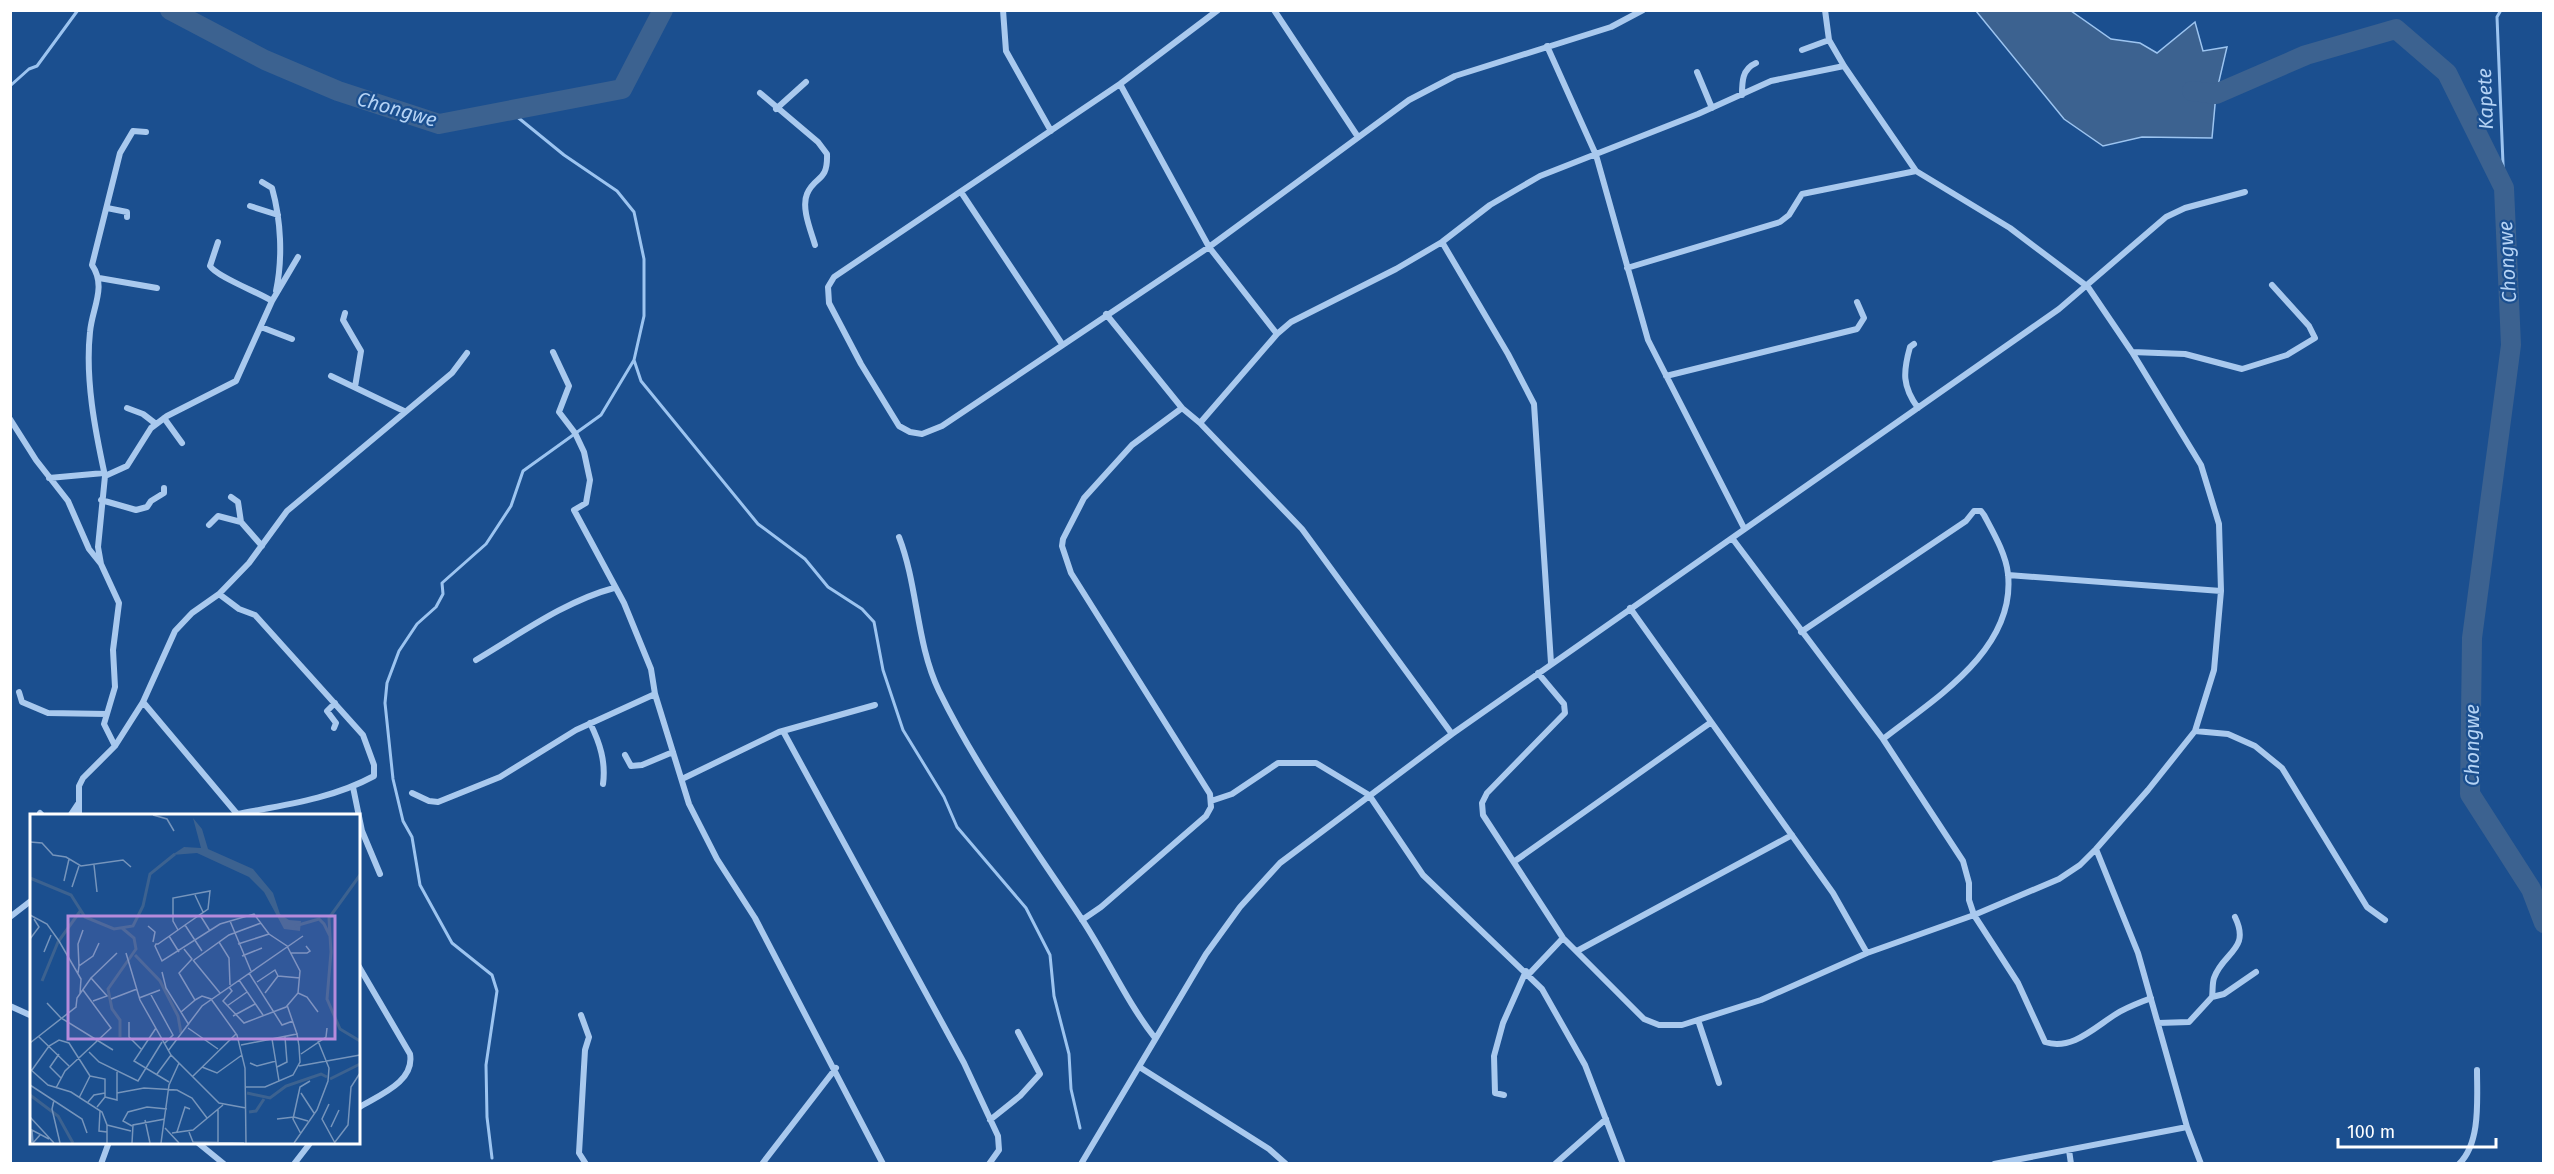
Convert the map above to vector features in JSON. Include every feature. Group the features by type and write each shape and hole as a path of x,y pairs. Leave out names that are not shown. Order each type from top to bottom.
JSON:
{"street":[{"path":"1003,10 1006,51 1051,131"},
{"path":"1218,10 1120,84 844,269 828,287 829,303 844,334 899,426 910,432 922,434 942,426 1209,247 1409,100 1455,76 1611,27 1643,10"},
{"path":"1274,10 1358,137"},
{"path":"1538,673 1564,704 1565,713 1493,785 1482,803 1483,815 1563,938 1644,1019 1659,1025 1682,1025 1761,1000 1867,953 1974,915 2059,879 2080,865 2096,849 2148,790 2195,731 2214,670 2221,591 2219,524 2201,465 2132,352 2088,287 2010,228 1916,171 1844,66 1829,40 1825,10"},
{"path":"1802,50 1829,40"},
{"path":"1547,46 1596,155 1648,340 1744,528"},
{"path":"1742,95 1742,78 1749,66 1756,63"},
{"path":"1200,423 1277,334 1291,322 1442,242 1490,205 1540,176 1712,108 1771,81 1844,66"},
{"path":"1697,72 1712,108"},
{"path":"776,109 806,82"},
{"path":"1120,84 1209,247 1277,334"},
{"path":"760,93 776,109 818,142 827,153 826,173 807,192 805,203 814,245"},
{"path":"101,564 98,547 104,475 97,438 89,359 90,331 100,291 99,278 92,265 120,153 133,131 146,132"},
{"path":"1627,268 1780,222 1789,216 1802,194 1916,171"},
{"path":"262,183 272,188 278,215 278,280 273,299"},
{"path":"961,192 1062,344"},
{"path":"1082,1164 1141,1068 1155,1038 1206,954 1240,907 1280,863 1369,795 1551,663 2088,287 2141,236 2166,217 2185,208 2245,192"},
{"path":"250,206 278,215"},
{"path":"106,208 127,212 127,217"},
{"path":"218,242 210,266 215,273 273,299"},
{"path":"1442,242 1508,354 1534,404 1551,663"},
{"path":"50,478 104,475 127,466 151,428 156,424 236,381 273,299 298,256"},
{"path":"99,278 157,288"},
{"path":"2132,352 2185,354 2242,369 2287,355 2315,338 2309,326 2272,285"},
{"path":"1666,376 1857,329 1864,318 1857,302"},
{"path":"345,313 343,320 361,351 355,387"},
{"path":"1106,314 1182,408 1200,423 1302,529 1452,734"},
{"path":"261,327 292,339"},
{"path":"1914,345 1910,347 1903,372 1910,397 1918,408"},
{"path":"554,352 569,386 559,412 582,446 590,480 586,503 574,510 624,603 651,669 656,694 689,804 717,859 755,918 836,1068 883,1164"},
{"path":"79,814 79,786 83,778 115,746 143,702 175,632 192,613 219,594 262,546 287,511 452,373 467,353"},
{"path":"331,376 404,411"},
{"path":"127,408 143,414 156,424"},
{"path":"1182,408 1132,445 1084,498 1063,539 1062,546 1071,573 1212,801"},
{"path":"164,418 182,443"},
{"path":"10,419 68,501 89,549 101,564 119,603 114,651 114,687 104,724 115,746"},
{"path":"101,500 136,510 147,507 151,501 164,493 164,488"},
{"path":"231,497 238,502 241,522 262,546"},
{"path":"1801,632 1966,521 1974,511 1981,511 1990,527 2008,575 2006,610 2000,626 1975,662 1953,685 1883,739"},
{"path":"208,525 218,516 241,522"},
{"path":"899,537 909,563 926,648 938,689 1003,803 1082,920 1155,1038"},
{"path":"1732,538 1883,739 1962,861 1969,883 1969,900 1974,915 2018,983 2045,1042 2054,1045 2071,1042 2118,1013 2151,998"},
{"path":"2008,575 2221,591"},
{"path":"476,660 568,606 596,593 614,588"},
{"path":"219,594 238,609 255,615 335,703 363,735 374,765 374,776 353,787 321,797 243,814"},
{"path":"1630,608 1833,893 1867,953"},
{"path":"19,692 22,702 48,713 107,714"},
{"path":"412,794 438,802 500,777 590,723 656,694"},
{"path":"143,702 237,814"},
{"path":"334,728 336,723 327,711 335,703"},
{"path":"682,779 783,731 874,705"},
{"path":"590,723 600,744 605,774 603,784"},
{"path":"1515,861 1710,723"},
{"path":"783,731 852,854 906,959 934,1005 998,1136 999,1150 988,1164"},
{"path":"2195,731 2228,734 2255,746 2282,768 2367,907 2385,920"},
{"path":"625,755 631,766 642,765 673,752"},
{"path":"1082,920 1101,907 1206,816 1212,801 1232,794 1278,763 1316,763 1369,795 1424,876 1542,989 1585,1065 1623,1164"},
{"path":"353,787 359,814"},
{"path":"71,814 79,803"},
{"path":"360,821 380,874"},
{"path":"1577,951 1792,835"},
{"path":"2096,849 2138,953 2187,1127 2201,1164"},
{"path":"10,917 30,902"},
{"path":"2158,1023 2189,1022 2202,1011 2212,997 2213,980 2221,964 2239,945 2241,928 2235,917"},
{"path":"1504,1095 1495,1093 1494,1056 1503,1023 1527,973 1563,938"},
{"path":"360,968 411,1054 412,1061 406,1078 360,1107"},
{"path":"2212,997 2224,994 2256,972"},
{"path":"10,1006 30,1015"},
{"path":"581,1015 589,1037 585,1050 579,1153 586,1164"},
{"path":"1698,1020 1719,1083"},
{"path":"990,1120 1020,1096 1040,1074 1018,1032"},
{"path":"762,1164 836,1068"},
{"path":"1141,1068 1269,1149 1286,1164"},
{"path":"2459,1164 2465,1158 2473,1140 2477,1070"},
{"path":"1555,1164 1606,1119"},
{"path":"1994,1164 2187,1127"},
{"path":"101,1164 110,1144"},
{"path":"199,1144 224,1164"},
{"path":"294,1164 310,1144"},
{"path":"2069,1150 2071,1164"}],"water":[{"path":"1976,11 2071,11 2111,39 2140,43 2157,53 2195,22 2203,51 2227,47 2216,94 2212,138 2142,137 2103,146 2064,119"}],"waterway":[{"path":"10,86 29,69 37,66 78,10"},
{"name":"Chongwe","path":"170,10 265,60 338,91 439,124 622,89 663,10"},
{"name":"Kapete","path":"2501,10 2497,17 2504,188"},
{"name":"Chongwe","path":"2192,91 2216,94 2306,55 2396,29 2447,73 2504,188 2511,345 2472,638 2470,794 2531,889 2544,923"},
{"path":"492,1158 487,1117 486,1065 497,991 492,975 452,943 420,885 412,837 403,821 393,779 385,703 387,683 399,651 417,624 436,607 443,594 442,583 486,544 511,506 523,471 601,415 634,360 644,316 644,259 634,212 617,191 564,155 510,111"},
{"path":"634,360 641,381 758,524 805,559 828,587 862,609 874,622 883,670 903,730 944,797 957,827 1026,908 1050,955 1054,996 1069,1054 1071,1089 1080,1128"}]}
